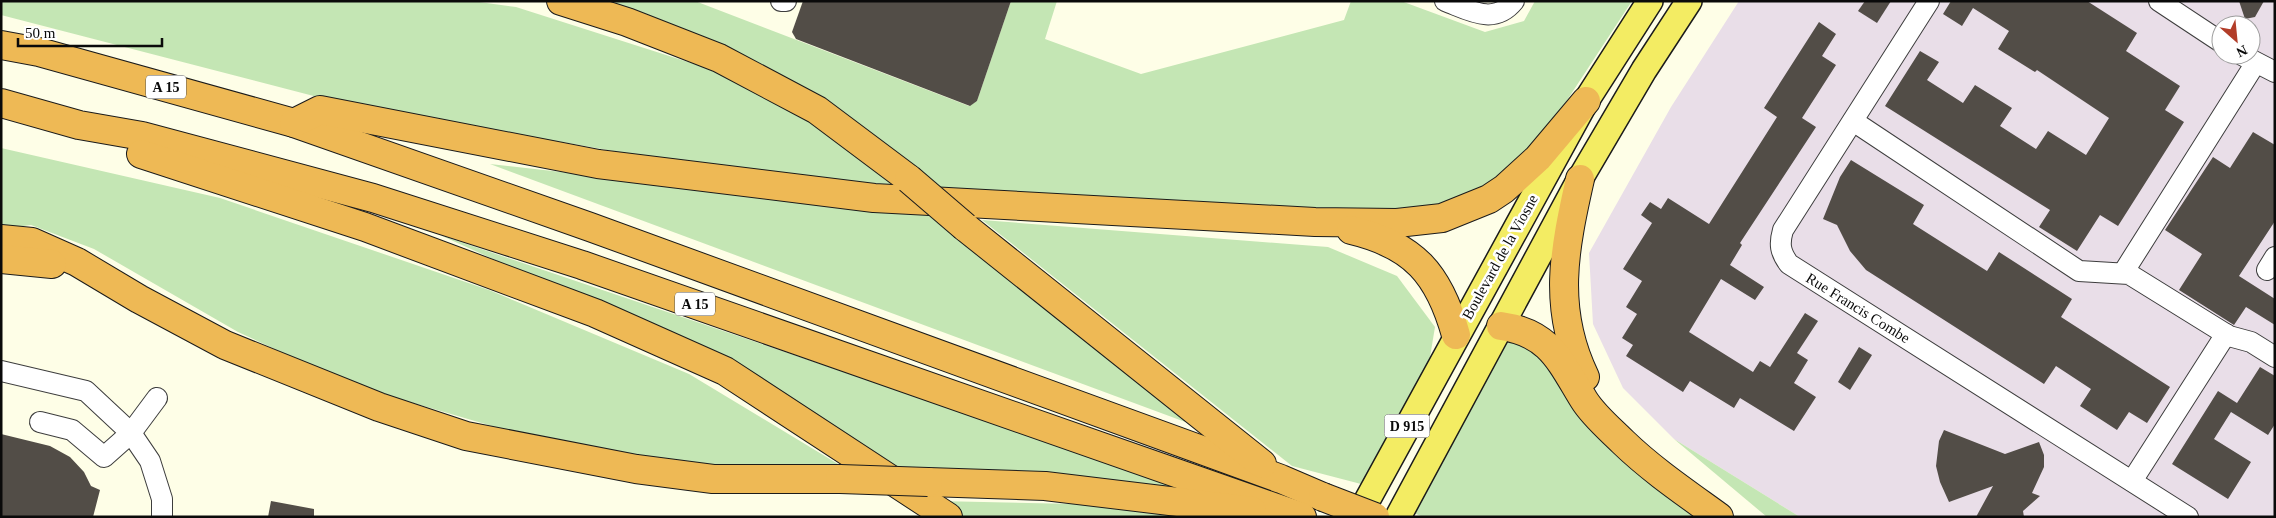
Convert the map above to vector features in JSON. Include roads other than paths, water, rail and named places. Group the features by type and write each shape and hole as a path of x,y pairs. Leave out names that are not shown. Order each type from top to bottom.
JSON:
{"highway":[{"path":"561,1 627,22 719,58 817,110 909,179 964,226 1281,479"},
{"name":"A 15","path":"1,45 39,52 294,123 600,230 1281,479 1375,517"},
{"path":"294,123 320,110 598,164 874,198 1315,222 1397,223 1426,221 1472,206 1504,189 1538,158 1586,101"},
{"name":"A 15","path":"7,104 79,125 142,136 372,198 582,265 1302,517"},
{"path":"79,125 141,154 365,227 586,310 725,371 948,517"},
{"path":"1580,179 1564,253 1563,297 1566,319 1576,359 1594,395 1624,443"},
{"path":"1315,222 1358,232 1394,246 1418,261 1431,275 1443,295 1456,335"},
{"path":"1,239 32,242 77,262 139,299 225,345 379,407 466,436 636,469 713,479 840,479 1044,486 1302,517"},
{"path":"1,259 48,263 139,299"},
{"path":"1500,326 1520,329 1549,347 1567,370 1585,401 1624,443 1668,480 1719,517"}],"main road":[{"name":"Boulevard de la Viosne","path":"1358,517 1456,335 1586,101 1650,1"},
{"name":"D 915","path":"1398,517 1580,179 1644,70 1689,1"},
{"path":"1451,418 1456,335 1500,326"}],"street":[{"path":"781,1 786,1"},
{"path":"1445,1 1480,14 1496,16 1510,7 1514,1"},
{"name":"Rue Francis Combe","path":"1929,1 1783,230 1780,248 1783,256 1789,264 2188,517"},
{"path":"2159,1 2211,35"},
{"path":"2123,273 2245,65"},
{"path":"2261,65 2275,72"},
{"path":"1852,121 2079,271 2095,274 2123,273 2136,277 2226,334 2251,342 2275,356"},
{"path":"2132,481 2226,334"},
{"path":"1,371 86,391 131,433 150,461 162,499 162,517"},
{"path":"40,422 72,430 104,457 131,433 157,398"}]}
